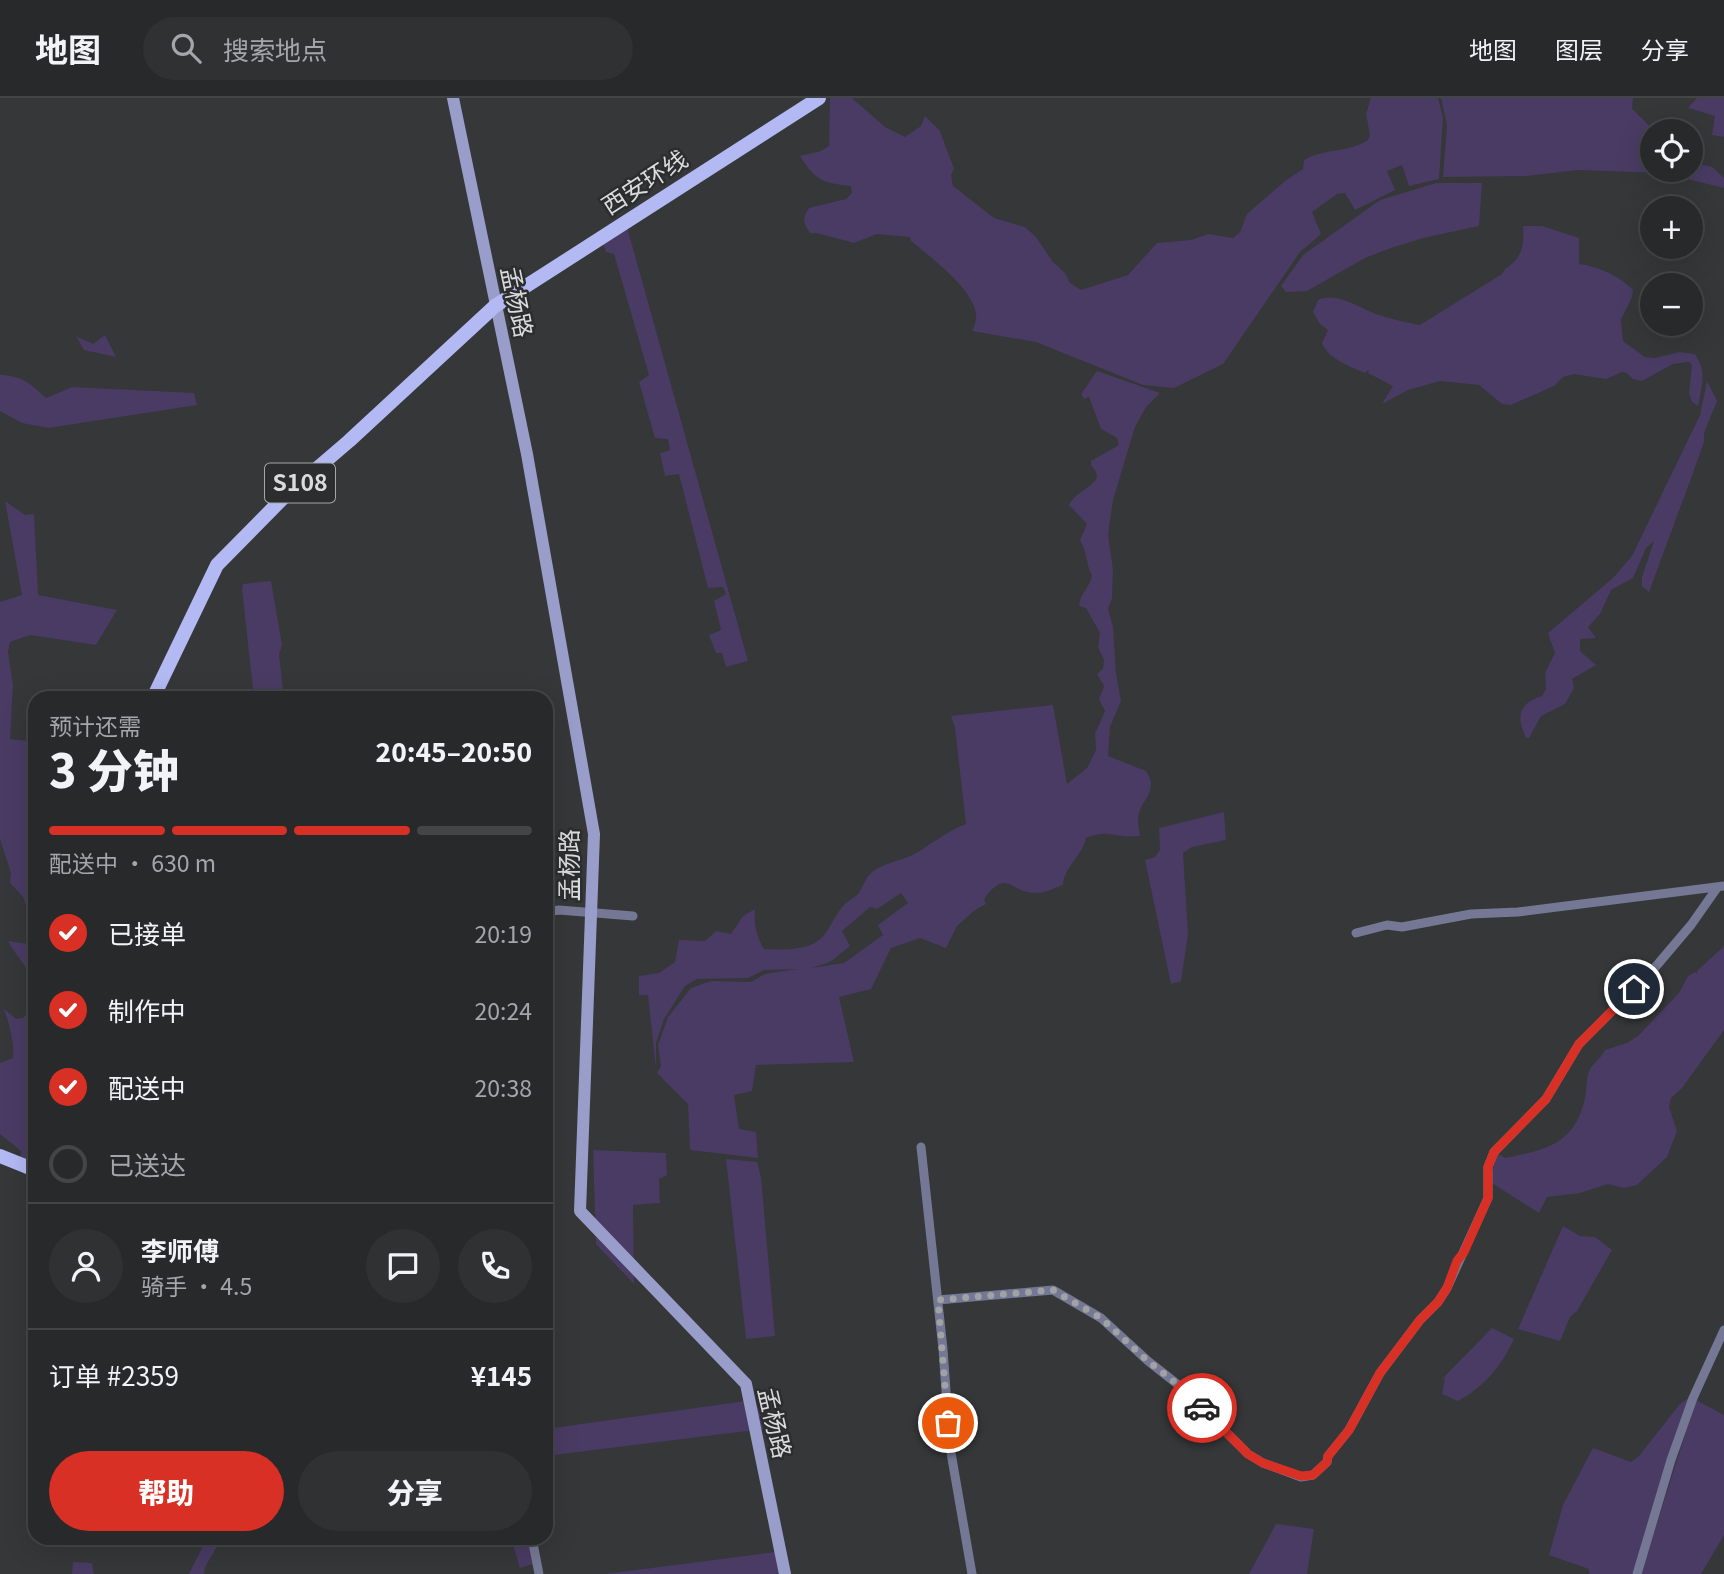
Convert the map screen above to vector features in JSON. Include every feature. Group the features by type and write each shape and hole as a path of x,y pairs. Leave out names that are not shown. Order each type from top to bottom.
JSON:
{"main road":[{"name":"孟杨路","path":"453,98 527,454 594,834 580,1211 746,1384 785,1574"},
{"name":"西安环线","path":"495,306 819,98"},
{"name":"S108","path":"156,691 217,565 286,495 349,441 495,306"},
{"path":"0,1156 28,1167"}],"street":[{"path":"1356,933 1387,925 1402,927 1471,914 1518,912 1720,887"},
{"path":"938,1300 1053,1290 1101,1318 1181,1387 1248,1454 1263,1463 1301,1476 1313,1475 1327,1462 1328,1456 1349,1430 1380,1373 1447,1288 1488,1198 1488,1167 1494,1152 1546,1099 1579,1044 1652,971 1720,887"},
{"path":"553,911 633,916"},
{"path":"921,1147 938,1300 950,1447 972,1574"},
{"path":"1637,1574 1671,1460 1693,1398 1724,1330"},
{"path":"533,1545 539,1574"}],"shaded area":[{"path":"830,98 852,98 885,127 905,137 921,126 925,116 940,131 954,169 951,175 953,186 994,218 1025,227 1065,273 1070,283 1081,290 1128,275 1157,243 1191,240 1208,234 1233,238 1240,232 1247,214 1303,169 1304,160 1368,140 1370,135 1366,114 1371,98 1438,98 1443,118 1439,179 1409,186 1402,165 1387,171 1395,190 1355,210 1345,193 1337,194 1312,212 1321,234 1300,252 1223,364 1174,388 1143,385 1036,342 972,331 976,315 968,295 940,265 911,241 910,237 877,234 854,243 810,233 804,220 809,208 846,199 852,193 851,186 827,182 816,176 800,156 821,151 829,146"},
{"path":"1441,98 1633,98 1632,109 1642,119 1640,119 1640,172 1578,170 1527,176 1443,177 1447,125"},
{"path":"1697,98 1724,98 1724,137 1712,135 1715,116 1688,108"},
{"path":"1703,165 1712,167 1724,178 1724,188 1700,182 1703,182"},
{"path":"1436,183 1482,183 1479,226 1391,248 1365,258 1307,291 1286,292 1281,286 1303,255 1380,200"},
{"path":"1523,226 1542,226 1579,238 1579,264 1608,272 1633,290 1621,320 1623,341 1645,357 1655,358 1680,352 1695,354 1702,373 1698,406 1692,402 1689,393 1692,365 1689,362 1673,364 1642,381 1622,372 1606,379 1574,374 1563,377 1554,386 1511,405 1502,404 1479,385 1440,381 1408,390 1382,404 1393,386 1368,373 1369,369 1365,373 1340,361 1329,353 1322,343 1328,330 1320,324 1313,312 1318,300 1340,299 1381,316 1420,325 1502,274 1520,254"},
{"path":"627,227 748,661 726,667 722,653 716,653 709,635 721,630 714,601 726,594 723,587 708,588 679,474 665,476 660,453 670,450 668,439 655,438 639,382 649,375 614,254 606,252 603,244"},
{"path":"105,335 116,357 84,350 76,336 93,344"},
{"path":"1097,371 1160,393 1146,407 1135,427 1113,500 1108,535 1113,570 1112,598 1108,609 1113,627 1121,701 1110,727 1108,756 1146,771 1150,777 1151,789 1138,815 1140,836 1101,834 1086,838 1066,873 1063,885 1050,890 1036,893 1009,884 998,885 984,899 986,904 957,926 946,948 920,938 891,948 871,989 839,997 854,1062 756,1065 752,1091 734,1095 739,1129 756,1132 758,1158 690,1150 688,1104 657,1073 661,1066 658,1045 668,1017 691,988 711,981 751,982 765,974 797,969 764,970 748,978 697,979 685,986 664,1019 656,1043 656,1068 648,995 639,995 639,976 659,973 675,962 679,940 705,941 716,931 731,934 743,916 755,909 756,930 764,949 796,948 812,944 824,935 842,908 858,894 872,872 916,853 966,824 955,728 951,716 1053,705 1067,784 1087,768 1096,750 1095,734 1105,711 1099,699 1104,686 1097,674 1103,669 1104,660 1098,647 1100,633 1086,608 1079,606 1092,576 1080,540 1087,524 1069,505 1097,478 1091,461 1119,445 1117,438 1101,429 1089,397 1084,399 1081,394","holes":["901,893 908,903 878,925 883,935 844,963 811,968 830,962 850,946 842,931 870,907 877,909"]},
{"path":"0,375 25,381 46,398 72,387 194,393 197,405 48,428 22,423 0,411"},
{"path":"1707,381 1717,401 1649,592 1642,586 1642,577 1654,541 1646,548 1633,578 1611,590 1600,614 1588,627 1596,638 1580,639 1580,651 1596,665 1572,679 1574,688 1565,704 1541,716 1529,738 1526,738 1521,712 1528,703 1542,696 1546,689 1545,673 1555,653 1548,633 1613,578 1632,556 1700,415"},
{"path":"5,501 25,515 34,514 38,595 117,610 96,645 30,635 10,642 8,652 13,685 10,739 28,741 28,910 23,897 10,883 11,873 0,839 0,602 22,595"},
{"path":"271,581 282,645 279,655 283,691 253,691 243,584"},
{"path":"1224,812 1226,840 1192,847 1183,853 1188,934 1181,981 1171,984 1145,860 1155,857 1160,850 1159,828"},
{"path":"8,941 28,944 28,971"},
{"path":"1724,946 1724,1030 1682,1088 1671,1098 1669,1107 1677,1131 1667,1157 1637,1185 1624,1188 1608,1184 1580,1193 1547,1197 1539,1213 1490,1182 1497,1153 1505,1158 1533,1152 1546,1148 1566,1135 1580,1113 1589,1071 1605,1050 1627,1043 1638,1036 1679,993 1688,976 1695,972 1697,974"},
{"path":"3,1008 16,1019 23,1018 28,1013 28,1169 19,1167 21,1151 0,1134 0,1063 13,1058 11,1032"},
{"path":"593,1150 666,1153 667,1175 659,1179 660,1203 633,1205 634,1284 596,1244"},
{"path":"726,1159 757,1162 761,1177 775,1336 746,1339"},
{"path":"1563,1226 1580,1236 1595,1237 1612,1250 1577,1311 1570,1317 1560,1341 1518,1329"},
{"path":"1492,1328 1514,1339 1498,1367 1476,1389 1458,1401 1442,1394 1445,1378 1441,1380"},
{"path":"1692,1395 1636,1574 1589,1574 1589,1569 1549,1555 1563,1505 1593,1448 1631,1462 1639,1456 1679,1405"},
{"path":"753,1400 759,1410 763,1429 553,1455 553,1428"},
{"path":"1696,1400 1724,1415 1724,1535 1701,1574 1641,1574"},
{"path":"1276,1524 1314,1529 1307,1574 1249,1574"},
{"path":"200,1545 218,1545 205,1567 204,1574 189,1574 202,1548"},
{"path":"513,1545 532,1545 536,1563 520,1568"},
{"path":"783,1551 786,1572 775,1574 605,1574"},
{"path":"73,1562 92,1563 94,1574 72,1574"}],"way so far":[{"path":"948,1423 938,1300 1053,1290 1101,1318 1202,1408"}],"route":[{"path":"1202,1408 1248,1454 1263,1463 1301,1476 1313,1475 1327,1462 1328,1456 1349,1430 1380,1373 1447,1288 1488,1198 1488,1167 1494,1152 1546,1099 1579,1044 1634,989"}]}
